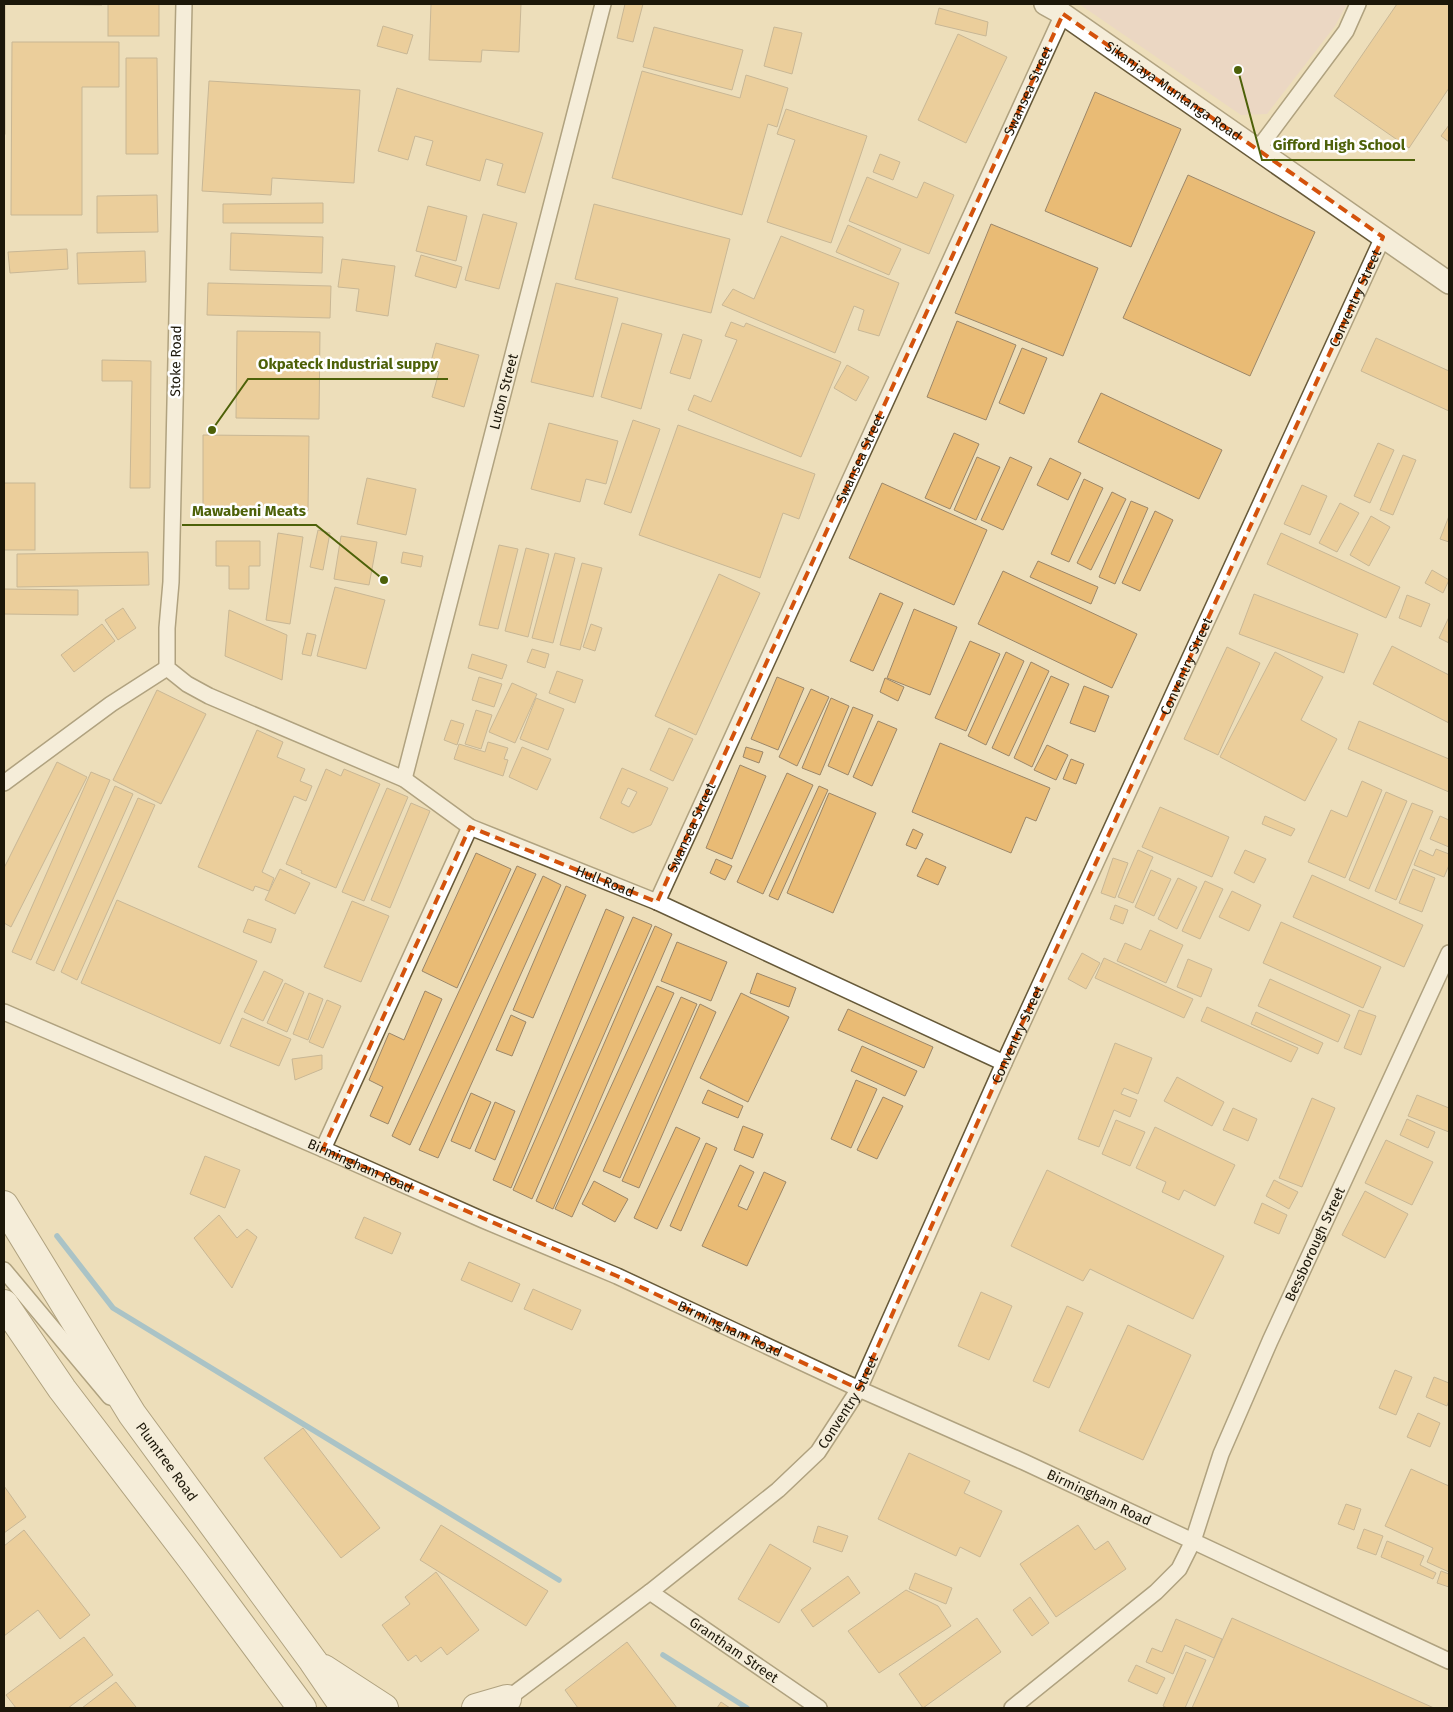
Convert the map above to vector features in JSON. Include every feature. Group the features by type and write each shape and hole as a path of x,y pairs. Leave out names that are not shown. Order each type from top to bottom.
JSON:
{"highway":[{"name":"Plumtree Road","path":"4,1205 132,1414 313,1661 345,1708"},
{"path":"4,1304 62,1389 302,1708"},
{"path":"313,1661 384,1708"},
{"path":"275,1671 283,1708"},
{"path":"476,1708 501,1705"}],"street":[{"name":"Stoke Road","path":"167,668 167,628 171,582 184,4"},
{"name":"Luton Street","path":"404,778 603,4"},
{"name":"Sikanjaya Muntanga Road","path":"1045,4 1063,14 1449,283"},
{"path":"1258,149 1346,31 1358,4"},
{"name":"Swansea Street","path":"657,902 1063,14"},
{"name":"Conventry Street","path":"501,1705 650,1592 778,1490 818,1452 859,1389 1004,1063 1383,237"},
{"name":"Hull Road","path":"167,668 187,684 209,696 404,778 470,827 657,902 1004,1063"},
{"path":"4,783 111,704 167,668"},
{"path":"323,1149 470,827"},
{"name":"Bessborough Street","path":"1012,1708 1156,1592 1179,1569 1193,1541 1221,1454 1266,1350 1449,953"},
{"name":"Birmingham Road","path":"4,1012 617,1276 859,1389 1024,1462 1449,1661"},
{"path":"4,1270 105,1393 132,1414"},
{"path":"4,1328 62,1389"},
{"name":"Grantham Street","path":"650,1592 820,1708"}],"highlighted area":[{"path":"1063,14 1383,237 1004,1063 859,1389 617,1276 323,1149 470,827 657,902"}],"shaded area":[{"path":"1079,4 1347,4 1335,26 1267,114 1241,115"}],"building":[{"path":"5,4 5,134 4,134"},
{"path":"23,4 102,4 102,5"},
{"path":"108,4 159,4 159,36 108,36"},
{"path":"431,4 521,4 519,52 482,50 481,62 429,60"},
{"path":"625,4 643,4 633,42 617,38"},
{"path":"1397,4 1449,4 1449,88 1409,148 1334,96"},
{"path":"939,8 988,22 986,36 935,24"},
{"path":"383,26 413,35 407,54 377,46"},
{"path":"654,27 743,50 732,90 643,67"},
{"path":"774,27 802,33 792,74 764,66"},
{"path":"958,34 1007,57 966,143 918,120"},
{"path":"12,42 119,42 119,87 82,87 82,215 11,215"},
{"path":"126,58 157,58 158,154 126,154"},
{"path":"642,71 740,98 746,75 788,88 777,127 768,124 742,215 612,178"},
{"path":"209,81 360,90 354,183 272,178 271,195 202,191"},
{"path":"397,88 543,133 525,193 497,185 503,164 486,159 480,181 426,165 433,141 415,136 408,160 378,151"},
{"path":"1095,92 1181,129 1131,247 1045,211"},
{"path":"786,109 867,136 831,243 767,222 795,140 777,134"},
{"path":"1449,125 1449,142 1441,136"},
{"path":"880,154 900,162 893,180 873,172"},
{"path":"1188,175 1315,232 1250,376 1123,318"},
{"path":"867,177 917,198 924,182 954,195 929,254 849,221"},
{"path":"157,195 158,232 97,233 97,196"},
{"path":"323,203 323,223 223,223 223,204"},
{"path":"594,204 730,239 711,313 575,279"},
{"path":"428,206 467,216 456,261 416,251"},
{"path":"483,214 517,223 499,289 465,280"},
{"path":"991,224 1098,268 1063,356 955,313"},
{"path":"848,225 901,249 889,275 836,252"},
{"path":"231,233 323,237 322,273 230,270"},
{"path":"781,236 899,283 879,336 858,330 864,310 854,306 835,353 722,305 733,289 754,299"},
{"path":"67,249 68,269 10,273 8,252"},
{"path":"145,251 146,282 78,284 77,253"},
{"path":"421,255 462,267 456,288 415,276"},
{"path":"342,259 395,266 388,316 356,311 359,289 338,287"},
{"path":"208,283 331,286 330,318 207,315"},
{"path":"556,283 618,298 593,397 531,382"},
{"path":"957,321 1016,345 986,420 927,397"},
{"path":"731,322 744,327 746,323 841,362 801,457 688,410 694,395 711,402 737,340 725,336"},
{"path":"622,323 662,334 641,409 601,397"},
{"path":"237,331 320,332 319,419 236,418"},
{"path":"683,334 702,340 690,379 670,373"},
{"path":"1376,338 1449,371 1449,411 1361,371"},
{"path":"436,343 479,355 464,407 432,397 439,372 429,369"},
{"path":"1022,348 1047,358 1024,414 999,403"},
{"path":"102,360 151,361 150,488 130,488 132,381 102,381"},
{"path":"847,365 869,377 856,401 834,388"},
{"path":"1101,393 1222,450 1199,499 1078,442"},
{"path":"633,420 660,429 631,513 604,504"},
{"path":"549,423 618,441 606,484 586,479 580,502 531,489"},
{"path":"678,425 815,474 799,519 783,513 760,578 639,535"},
{"path":"954,433 979,444 950,509 925,498"},
{"path":"203,435 309,436 308,511 203,510"},
{"path":"1378,443 1394,450 1370,503 1354,496"},
{"path":"1403,455 1416,460 1393,515 1380,510"},
{"path":"977,457 1000,467 976,520 954,510"},
{"path":"1010,457 1032,467 1003,530 981,520"},
{"path":"1050,458 1081,473 1068,500 1037,485"},
{"path":"367,478 416,489 406,535 357,524"},
{"path":"1084,479 1103,488 1069,562 1051,554"},
{"path":"4,483 35,483 35,550 4,550"},
{"path":"882,483 987,530 954,605 849,558"},
{"path":"1302,485 1327,496 1310,535 1284,524"},
{"path":"1112,492 1126,499 1091,570 1077,563"},
{"path":"1131,501 1148,508 1115,584 1099,577"},
{"path":"1340,503 1359,513 1337,552 1319,543"},
{"path":"1155,511 1173,520 1140,591 1122,583"},
{"path":"1371,516 1390,527 1369,566 1350,555"},
{"path":"1449,516 1449,542 1440,539"},
{"path":"318,530 330,533 323,570 310,567"},
{"path":"278,533 303,537 290,624 266,620"},
{"path":"1281,533 1400,587 1386,618 1267,564"},
{"path":"341,536 377,542 369,585 334,579"},
{"path":"216,541 260,541 260,566 249,566 249,589 229,589 229,566 216,566"},
{"path":"499,545 518,549 498,629 479,625"},
{"path":"526,548 549,554 528,637 505,631"},
{"path":"148,552 149,585 17,587 17,554"},
{"path":"403,552 423,556 421,567 401,563"},
{"path":"555,553 575,558 553,643 532,638"},
{"path":"1038,561 1098,587 1091,604 1030,577"},
{"path":"582,563 602,568 580,650 560,645"},
{"path":"1432,570 1449,580 1443,593 1425,583"},
{"path":"1003,571 1137,634 1112,688 978,624"},
{"path":"719,574 760,593 696,735 655,716"},
{"path":"335,587 385,600 366,669 317,656"},
{"path":"4,589 78,590 78,615 4,614"},
{"path":"880,593 903,603 873,671 850,661"},
{"path":"1254,594 1358,634 1344,673 1239,634"},
{"path":"1407,595 1430,604 1421,627 1399,618"},
{"path":"123,608 136,628 118,640 105,620"},
{"path":"914,609 957,627 930,695 887,678"},
{"path":"229,610 287,635 282,680 225,656"},
{"path":"1449,617 1449,643 1439,638"},
{"path":"102,624 115,641 74,672 61,655"},
{"path":"591,624 602,628 595,651 583,647"},
{"path":"307,633 316,635 311,656 302,654"},
{"path":"970,641 1000,654 966,731 935,718"},
{"path":"1392,646 1449,675 1449,723 1373,684"},
{"path":"1227,647 1260,663 1218,755 1184,739"},
{"path":"532,649 549,654 545,668 527,662"},
{"path":"1006,652 1024,661 986,745 968,736"},
{"path":"1275,652 1323,677 1301,720 1337,739 1305,801 1220,757"},
{"path":"472,654 507,665 502,679 468,668"},
{"path":"1031,662 1049,671 1009,756 992,748"},
{"path":"557,671 583,680 575,703 549,693"},
{"path":"1051,676 1069,684 1032,767 1014,758"},
{"path":"479,677 502,684 494,707 472,700"},
{"path":"777,677 804,688 778,750 751,739"},
{"path":"885,678 904,687 898,701 880,692"},
{"path":"512,683 537,694 515,743 489,732"},
{"path":"1084,686 1109,696 1095,732 1070,723"},
{"path":"811,689 829,697 797,766 779,757"},
{"path":"157,690 206,714 161,804 113,780"},
{"path":"536,698 564,709 548,750 520,739"},
{"path":"831,698 849,706 820,775 802,768"},
{"path":"853,707 873,715 848,775 828,766"},
{"path":"476,710 492,715 481,749 465,744"},
{"path":"451,720 464,724 457,745 444,740"},
{"path":"878,721 897,729 872,786 853,777"},
{"path":"1359,721 1449,759 1449,792 1348,749"},
{"path":"669,728 693,739 673,781 650,770"},
{"path":"257,730 283,742 277,757 305,769 300,781 312,786 306,801 294,796 262,872 274,878 269,891 255,886 253,891 198,867"},
{"path":"488,742 508,748 504,759 508,760 503,776 454,759 459,744 485,752"},
{"path":"940,743 1050,788 1036,821 1026,817 1011,853 912,812"},
{"path":"1047,745 1068,755 1056,780 1034,770"},
{"path":"522,747 551,759 537,790 509,777"},
{"path":"746,747 763,752 759,763 743,757"},
{"path":"1071,759 1084,764 1076,784 1063,779"},
{"path":"57,762 87,777 11,927 4,923 4,868"},
{"path":"740,765 766,776 732,859 706,848"},
{"path":"622,768 668,788 651,825 633,833 600,818","holes":["628,788 637,792 629,807 621,803"]},
{"path":"326,769 341,776 344,769 380,784 336,888 301,873 302,871 286,864"},
{"path":"91,772 110,780 31,960 12,952"},
{"path":"787,773 813,785 763,894 737,882"},
{"path":"1362,781 1382,790 1345,878 1308,862 1331,810 1347,817"},
{"path":"115,786 133,794 54,971 36,963"},
{"path":"819,786 828,790 778,900 769,896"},
{"path":"387,788 408,797 364,901 342,892"},
{"path":"1386,792 1407,801 1369,889 1349,880"},
{"path":"829,793 876,813 833,913 787,893"},
{"path":"138,798 155,805 77,980 61,972"},
{"path":"411,803 430,811 390,908 371,900"},
{"path":"1412,803 1433,811 1396,900 1375,891"},
{"path":"1160,807 1229,837 1212,877 1142,847"},
{"path":"1265,816 1295,829 1291,836 1262,824"},
{"path":"1440,816 1449,820 1449,847 1430,839"},
{"path":"913,829 923,834 916,849 906,845"},
{"path":"1436,849 1449,854 1449,865 1444,877 1414,865 1420,850 1433,856"},
{"path":"1138,850 1153,857 1133,903 1118,897"},
{"path":"1245,850 1266,859 1254,883 1234,873"},
{"path":"476,853 511,869 457,988 422,971"},
{"path":"926,858 946,867 938,885 917,876"},
{"path":"1113,858 1128,863 1115,898 1101,893"},
{"path":"716,859 732,866 725,880 710,873"},
{"path":"517,866 536,874 410,1145 392,1136"},
{"path":"280,869 310,883 295,914 265,900"},
{"path":"1413,869 1435,878 1422,912 1399,903"},
{"path":"1151,870 1171,879 1154,916 1135,907"},
{"path":"1312,875 1423,925 1404,967 1293,917"},
{"path":"543,876 561,885 438,1158 419,1150"},
{"path":"1178,878 1197,887 1177,929 1158,919"},
{"path":"1205,881 1223,889 1200,939 1182,931"},
{"path":"566,886 586,895 533,1018 513,1010"},
{"path":"1232,891 1261,905 1249,931 1219,917"},
{"path":"117,900 257,961 220,1044 81,983"},
{"path":"352,901 389,916 361,982 324,967"},
{"path":"1115,905 1128,910 1123,924 1110,919"},
{"path":"606,909 624,917 511,1188 493,1180"},
{"path":"633,917 652,925 532,1199 513,1190"},
{"path":"248,919 276,929 271,943 243,932"},
{"path":"1281,922 1381,967 1363,1008 1263,963"},
{"path":"655,926 672,934 553,1209 536,1201"},
{"path":"1150,930 1183,945 1166,983 1117,961 1125,943 1141,950"},
{"path":"677,942 727,962 711,1001 661,981"},
{"path":"1082,953 1100,963 1086,989 1068,979"},
{"path":"1104,958 1193,999 1184,1018 1095,978"},
{"path":"1188,959 1212,969 1201,997 1177,987"},
{"path":"264,971 283,980 263,1021 244,1012"},
{"path":"757,973 796,988 789,1007 750,993"},
{"path":"1270,979 1350,1015 1338,1042 1258,1006"},
{"path":"285,983 304,992 287,1032 267,1023"},
{"path":"657,986 674,993 572,1217 555,1209"},
{"path":"425,991 442,999 388,1124 370,1116 383,1087 369,1080 389,1033 404,1040"},
{"path":"309,993 323,999 308,1040 293,1034"},
{"path":"741,993 789,1017 748,1102 700,1078"},
{"path":"681,997 697,1004 620,1178 603,1171"},
{"path":"327,1000 341,1006 323,1048 309,1042"},
{"path":"700,1004 716,1012 639,1188 622,1181"},
{"path":"1207,1007 1298,1048 1291,1062 1201,1021"},
{"path":"848,1009 933,1047 924,1068 838,1030"},
{"path":"1359,1010 1376,1016 1361,1055 1344,1048"},
{"path":"1256,1012 1323,1043 1318,1054 1251,1024"},
{"path":"511,1015 526,1022 512,1056 496,1050"},
{"path":"242,1018 291,1039 279,1066 230,1046"},
{"path":"1115,1043 1152,1058 1138,1094 1124,1088 1121,1094 1137,1100 1130,1117 1114,1110 1099,1147 1078,1139"},
{"path":"862,1046 917,1071 905,1096 851,1071"},
{"path":"322,1055 322,1069 295,1080 292,1059"},
{"path":"1177,1077 1224,1102 1212,1126 1164,1101"},
{"path":"856,1080 877,1089 851,1148 831,1139"},
{"path":"708,1090 743,1106 738,1118 702,1103"},
{"path":"471,1093 491,1102 470,1149 451,1141"},
{"path":"1417,1095 1449,1108 1449,1132 1408,1116"},
{"path":"883,1097 903,1106 877,1159 857,1150"},
{"path":"1312,1098 1335,1108 1302,1187 1279,1178"},
{"path":"495,1102 515,1111 495,1160 475,1151"},
{"path":"1233,1108 1257,1119 1248,1141 1223,1130"},
{"path":"1407,1119 1435,1132 1428,1148 1400,1135"},
{"path":"1116,1120 1145,1132 1130,1166 1102,1154"},
{"path":"743,1126 763,1134 753,1158 734,1150"},
{"path":"676,1127 700,1138 657,1229 634,1218"},
{"path":"1155,1127 1235,1165 1215,1206 1184,1190 1179,1200 1162,1192 1166,1182 1136,1168"},
{"path":"1386,1140 1433,1162 1412,1205 1365,1183"},
{"path":"706,1143 717,1148 681,1231 670,1226"},
{"path":"205,1156 240,1170 225,1208 190,1194"},
{"path":"740,1165 754,1172 738,1206 747,1210 764,1172 786,1182 747,1266 702,1246"},
{"path":"1047,1170 1224,1256 1193,1319 1090,1269 1083,1281 1011,1246"},
{"path":"1274,1180 1298,1192 1289,1209 1266,1196"},
{"path":"594,1181 628,1199 615,1222 582,1204"},
{"path":"1365,1191 1408,1214 1385,1258 1342,1235"},
{"path":"1262,1203 1287,1215 1279,1234 1254,1223"},
{"path":"219,1215 237,1238 247,1229 257,1237 232,1288 194,1238"},
{"path":"364,1217 401,1233 392,1254 355,1238"},
{"path":"469,1262 520,1284 512,1302 461,1280"},
{"path":"533,1289 581,1310 572,1330 524,1309"},
{"path":"981,1292 1012,1306 989,1360 958,1346"},
{"path":"1067,1306 1083,1313 1049,1388 1033,1381"},
{"path":"1128,1325 1191,1355 1143,1460 1079,1431"},
{"path":"1395,1370 1412,1377 1396,1415 1379,1408"},
{"path":"1434,1377 1449,1383 1447,1406 1426,1397"},
{"path":"1418,1413 1440,1423 1430,1447 1407,1437"},
{"path":"303,1428 380,1528 341,1558 264,1458"},
{"path":"909,1453 970,1481 964,1493 1002,1511 980,1557 960,1547 956,1556 878,1519"},
{"path":"1411,1469 1449,1486 1449,1572 1427,1562 1433,1548 1385,1526"},
{"path":"4,1486 26,1517 4,1533"},
{"path":"1346,1504 1361,1509 1354,1530 1338,1524"},
{"path":"441,1525 548,1591 526,1626 420,1560"},
{"path":"1078,1525 1095,1550 1108,1541 1126,1569 1056,1617 1020,1564"},
{"path":"818,1526 848,1536 842,1552 813,1542"},
{"path":"1364,1529 1383,1536 1376,1555 1357,1548"},
{"path":"24,1530 90,1615 60,1639 38,1610 4,1636 4,1546"},
{"path":"1387,1541 1424,1556 1420,1565 1436,1573 1433,1579 1381,1557"},
{"path":"770,1544 811,1568 779,1623 738,1599"},
{"path":"1441,1571 1449,1574 1449,1587 1437,1583"},
{"path":"436,1572 479,1630 447,1655 441,1647 421,1662 416,1655 408,1661 382,1625 410,1604 405,1597"},
{"path":"915,1573 952,1588 946,1604 909,1589"},
{"path":"848,1576 860,1593 813,1627 801,1610"},
{"path":"906,1590 938,1606 951,1626 879,1673 848,1631"},
{"path":"1030,1597 1049,1623 1032,1636 1013,1610"},
{"path":"977,1618 1001,1652 923,1708 899,1674"},
{"path":"1232,1618 1434,1708 1192,1708"},
{"path":"1176,1619 1222,1639 1214,1658 1185,1645 1173,1674 1146,1662 1152,1648 1162,1652"},
{"path":"84,1637 113,1675 68,1708 16,1708 6,1695"},
{"path":"627,1642 677,1708 578,1708 565,1690"},
{"path":"1186,1652 1206,1660 1185,1708 1167,1708 1163,1706"},
{"path":"1136,1665 1165,1678 1157,1694 1128,1681"},
{"path":"116,1682 135,1708 82,1708"},
{"path":"721,1702 730,1708 717,1708"}],"waterway":[{"path":"57,1236 113,1308 559,1580"},
{"path":"663,1655 747,1708"}],"place":[{"name":"Gifford High School","path":"1238,70"},
{"name":"Okpateck Industrial suppy","path":"212,430"},
{"name":"Mawabeni Meats","path":"384,580"}]}
